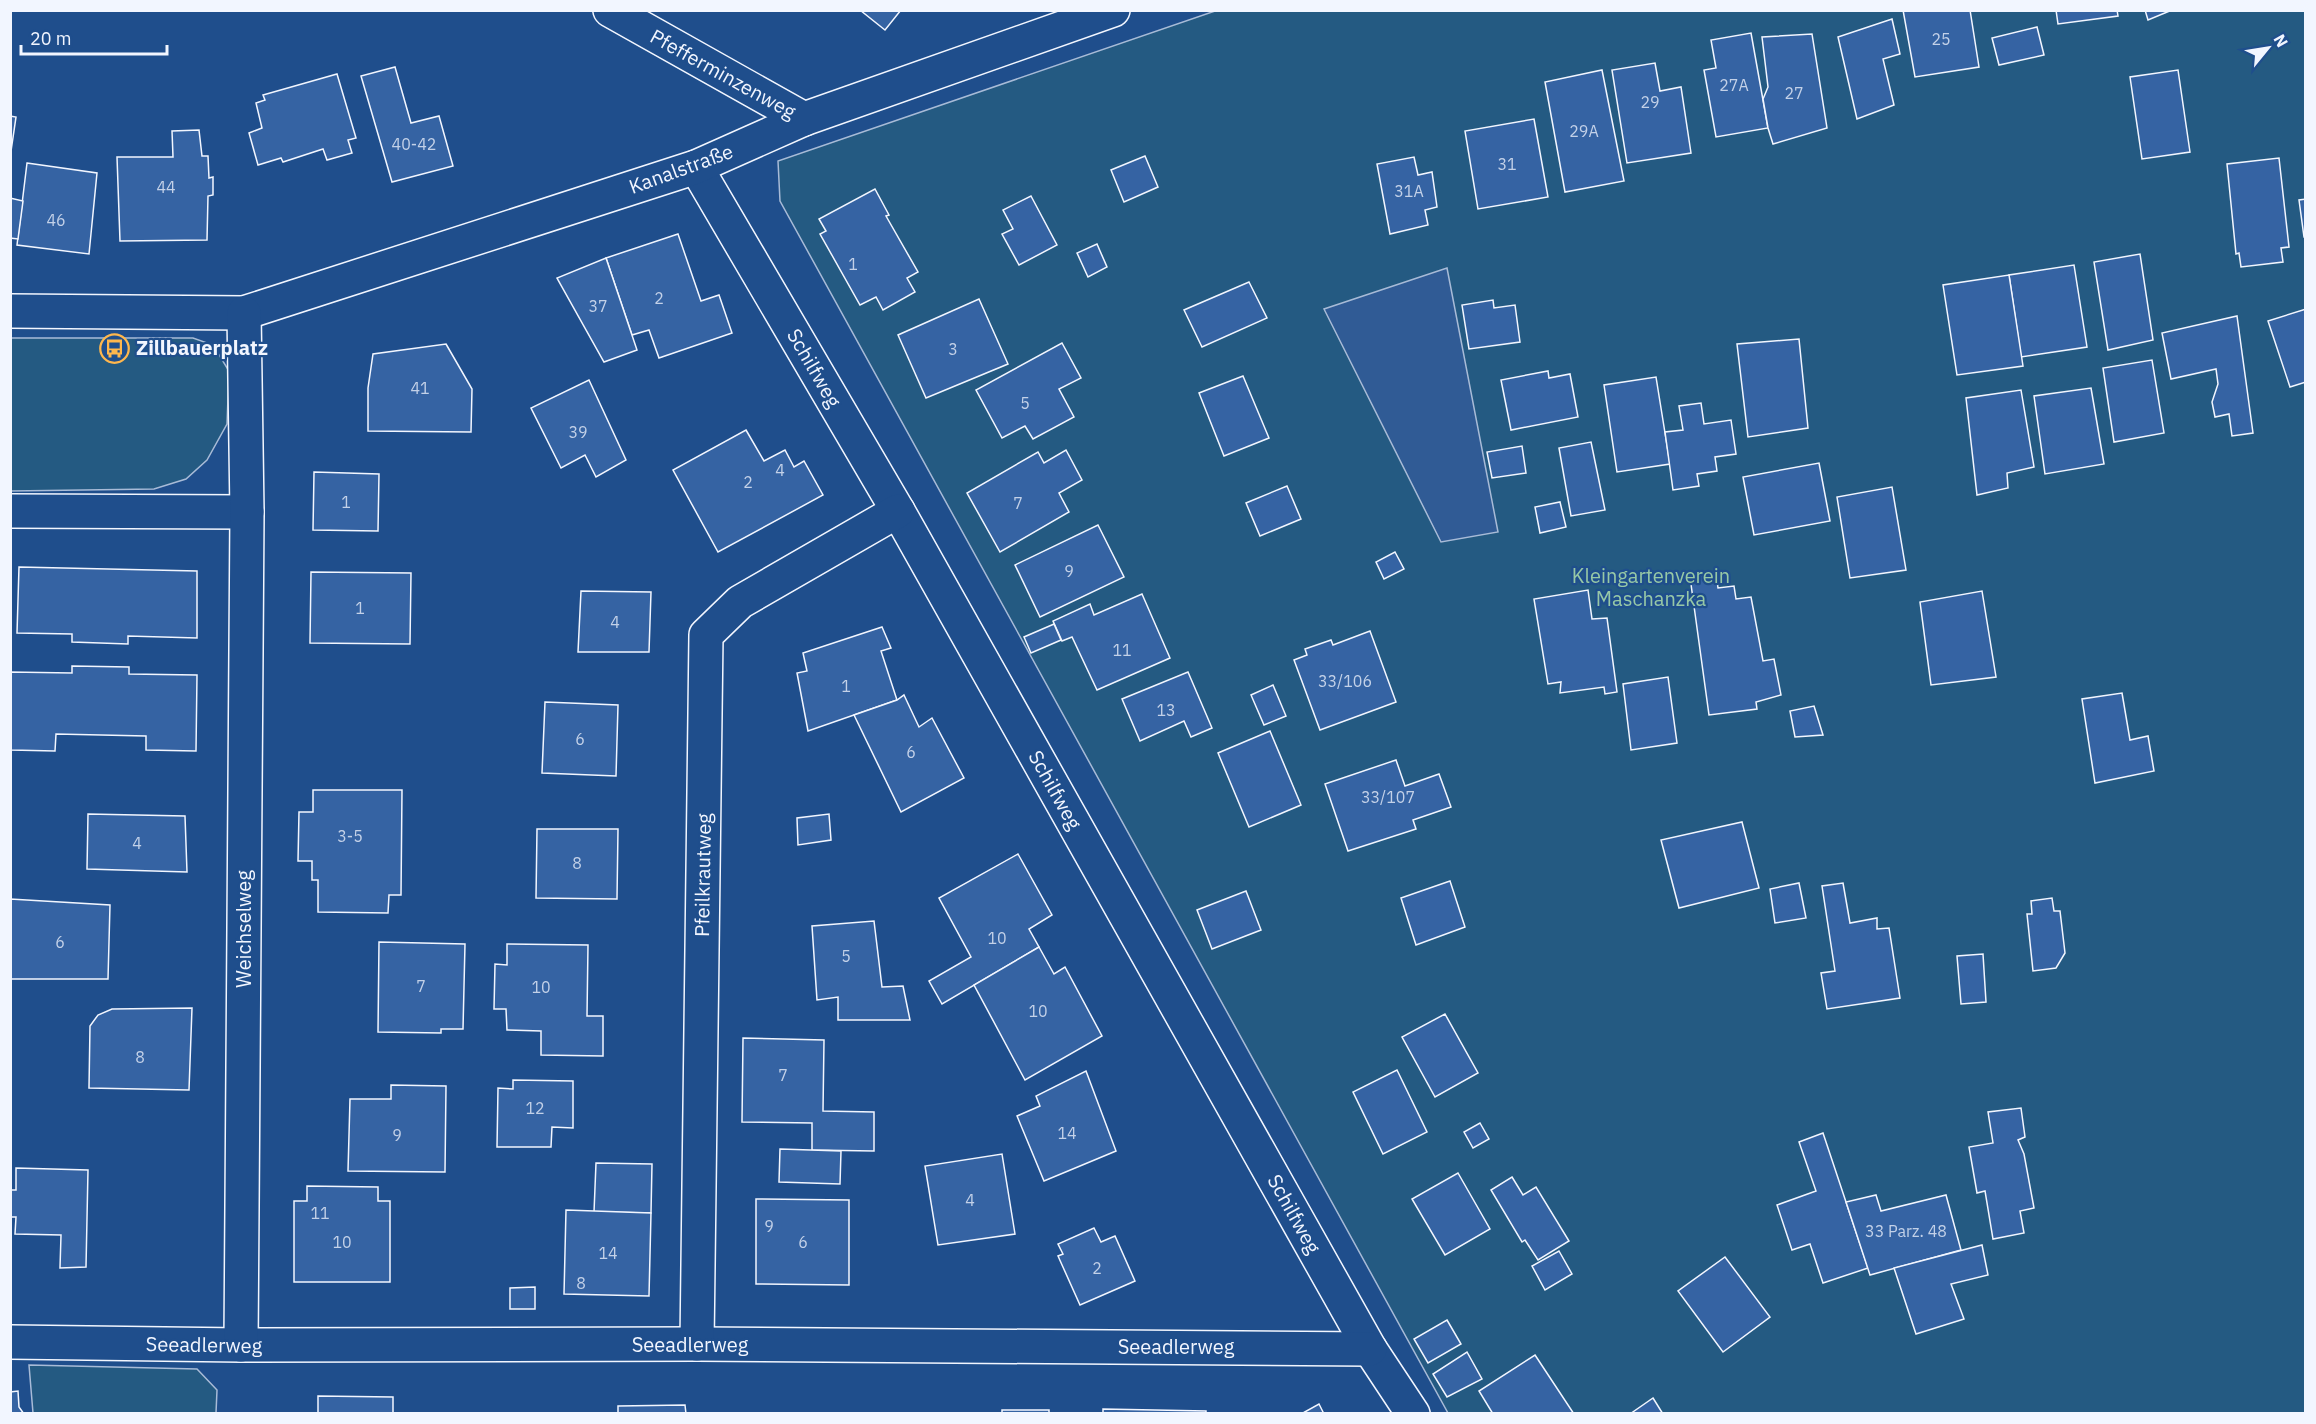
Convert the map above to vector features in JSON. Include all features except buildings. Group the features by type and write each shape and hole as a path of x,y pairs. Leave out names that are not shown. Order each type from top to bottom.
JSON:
{"street":[{"name":"Pfefferminzenweg","path":"610,10 804,119"},
{"name":"Kanalstraße","path":"244,313 696,167 804,119 1113,10"},
{"name":"Schilfweg","path":"696,167 898,511 1370,1349 1413,1413"},
{"path":"10,311 244,313 247,512 10,511"},
{"name":"Pfeilkrautweg","path":"697,1344 706,634 740,602 898,511"},
{"name":"Weichselweg","path":"242,1345 247,512"},
{"name":"Seeadlerweg","path":"10,1342 242,1345 697,1344 1370,1349"}],"green space":[{"name":"Kleingartenverein Maschanzka","path":"1215,11 2305,11 2305,1413 1448,1413 780,201 778,161"},
{"path":"10,338 193,338 213,345 229,371 227,424 207,460 186,479 154,489 11,491"},
{"path":"29,1365 197,1369 217,1390 216,1413 33,1413"}],"shaded area":[{"path":"1447,268 1498,532 1441,542 1324,309"}],"place":[{"name":"Zillbauerplatz","path":"115,348"}]}
